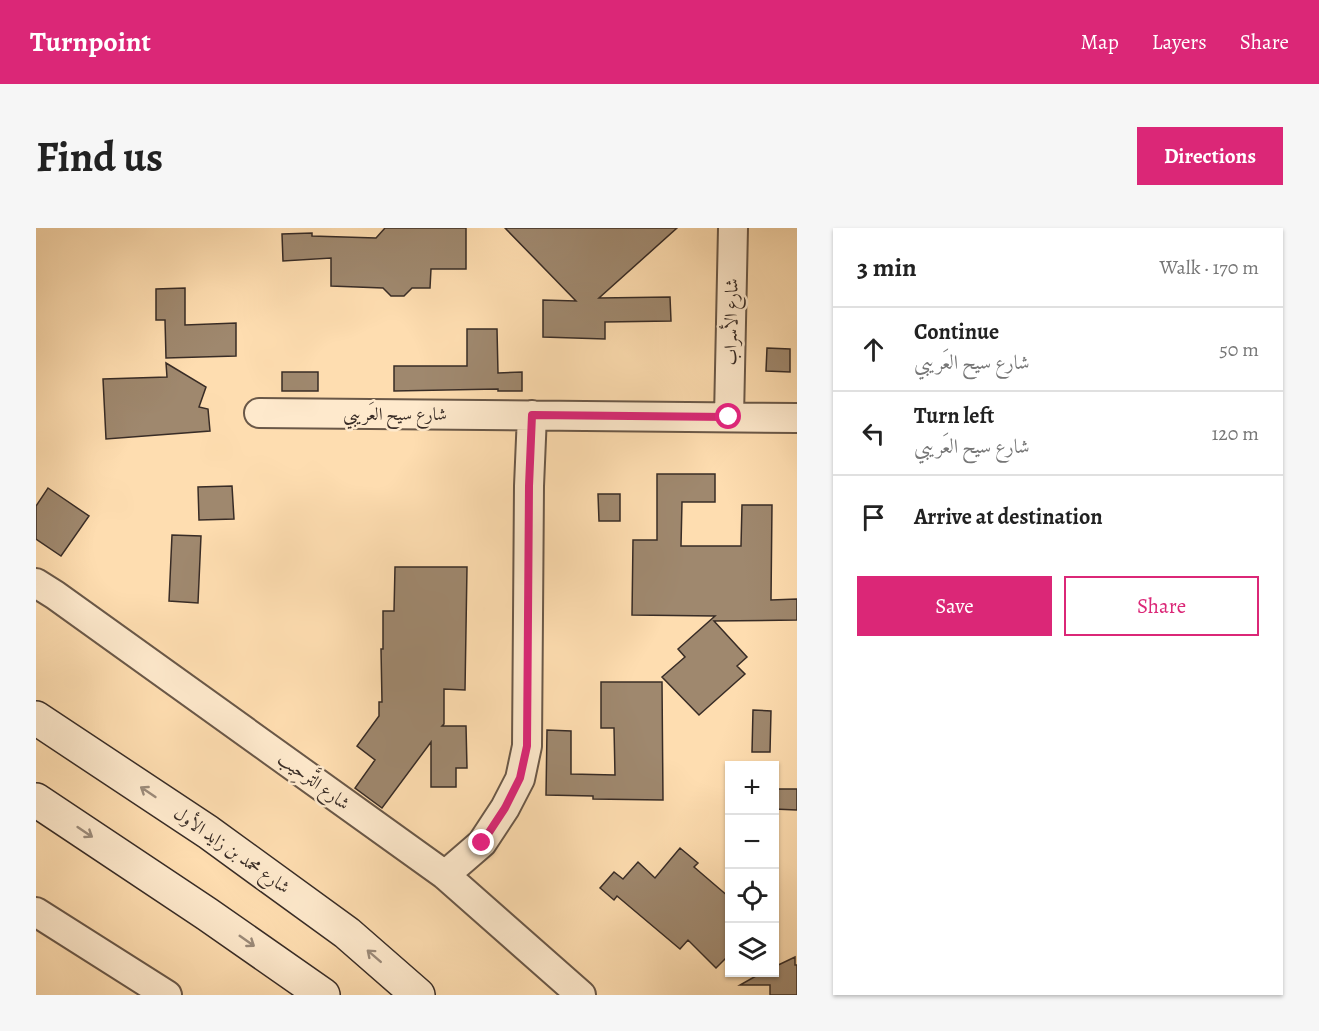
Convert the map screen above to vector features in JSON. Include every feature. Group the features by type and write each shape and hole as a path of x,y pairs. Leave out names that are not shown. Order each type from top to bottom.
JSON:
{"main road":[{"name":"شارع محمد بن زايد الأول","path":"36,718 208,832 347,933 418,995"},
{"path":"36,800 322,994"}],"street":[{"name":"شارع الأسراب","path":"729,417 733,228"},
{"name":"شارع سيح العَريبي","path":"259,413 797,418"},
{"path":"445,875 482,843 505,808 520,778 527,746 529,486 532,415"},
{"name":"شارع التَّرحِيب","path":"36,583 445,875 581,995"},
{"path":"36,912 167,995"}],"building":[{"path":"385,228 466,228 466,269 431,269 430,288 412,288 404,296 391,296 383,288 331,286 331,258 283,261 282,234 312,233 312,236 376,238"},
{"path":"505,228 677,228 599,298 670,297 671,321 605,322 605,339 543,337 543,300 576,301"},
{"path":"185,288 185,325 236,323 236,356 166,358 165,320 156,320 156,289"},
{"path":"467,329 497,329 498,373 522,372 522,391 498,391 498,389 394,391 394,366 467,366"},
{"path":"767,348 790,349 790,372 766,371"},
{"path":"166,363 206,387 199,407 208,409 210,431 106,439 103,379 167,377"},
{"path":"282,372 318,372 318,391 282,391"},
{"path":"657,474 715,474 715,502 682,502 681,546 741,546 742,505 772,505 771,600 797,599 797,620 714,621 747,657 737,666 745,674 699,715 662,677 685,657 678,649 715,616 632,615 633,540 657,540"},
{"path":"232,486 234,519 199,520 198,487"},
{"path":"48,488 89,516 61,556 36,539 36,506"},
{"path":"598,494 620,494 620,521 599,521"},
{"path":"172,535 201,536 198,603 169,601"},
{"path":"395,567 467,567 465,690 444,689 444,724 442,726 466,726 467,768 456,768 456,787 431,787 431,742 382,808 355,788 375,760 357,746 379,716 379,702 382,702 383,611 394,611"},
{"path":"601,682 662,682 663,800 593,799 593,796 546,795 547,730 571,731 571,774 615,775 614,728 601,728"},
{"path":"753,710 771,711 770,752 752,752"},
{"path":"779,789 797,789 797,810 779,809"},
{"path":"680,848 698,863 694,867 725,894 725,959 716,968 688,940 680,949 617,896 614,900 600,888 614,872 623,879 638,862 655,878"},
{"path":"795,957 797,995 770,995 770,985 740,985 754,977 779,977 779,965"}],"route":[{"path":"482,843 505,808 520,778 527,746 529,486 532,415 729,417"}]}
